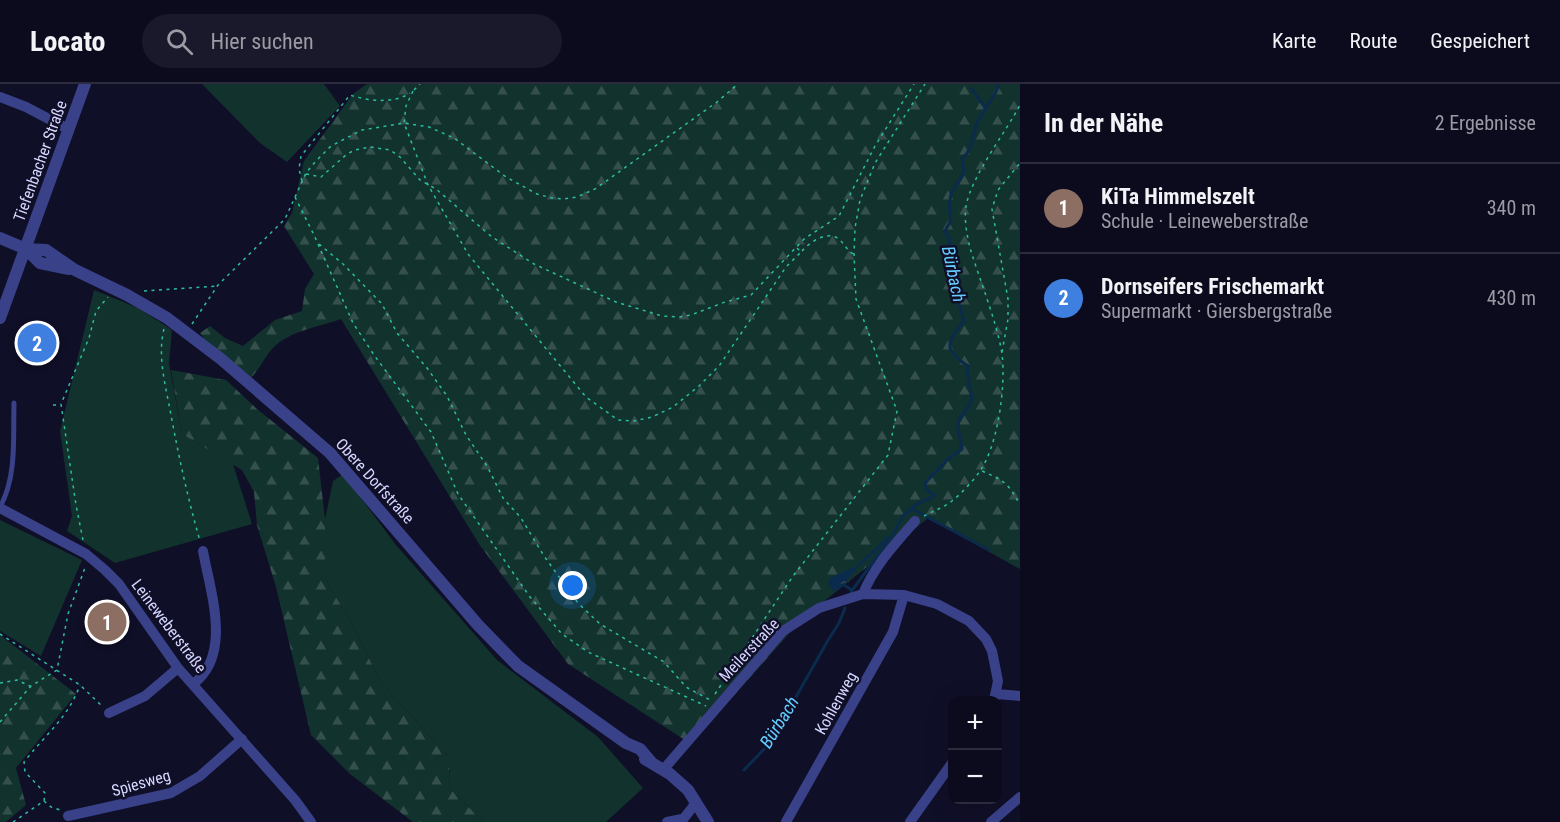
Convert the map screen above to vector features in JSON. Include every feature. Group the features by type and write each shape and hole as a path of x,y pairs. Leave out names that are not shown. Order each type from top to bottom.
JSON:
{"street":[{"name":"Tiefenbacher Straße","path":"0,318 85,84"},
{"path":"0,97 26,107 68,129"},
{"name":"Obere Dorfstraße","path":"0,238 26,249 40,263 75,270 167,318 255,387 330,453 478,625 518,666 626,743 636,755 663,770 674,787 695,804 708,822"},
{"name":"Leineweberstraße","path":"0,508 86,554 119,584 178,668 295,800 311,822"},
{"path":"863,594 867,582 884,558 915,521"},
{"path":"193,684 203,676 212,661 215,648 214,612 203,551"},
{"name":"Meilerstraße","path":"663,770 714,706 783,631 819,608 863,594 904,595 938,604 969,621 978,629 992,651 997,668 996,696"},
{"name":"Kohlenweg","path":"786,822 892,632 904,595"},
{"path":"109,712 145,696 178,668"},
{"path":"1002,697 1020,696"},
{"name":"Spiesweg","path":"68,816 171,793 200,777 242,739"},
{"path":"910,822 948,769"},
{"path":"991,822 1020,797"},
{"path":"667,822 681,820 695,804"}],"lane":[{"path":"0,508 8,493 11,479 14,403"}],"path":[{"path":"302,182 299,163 301,156 350,95 369,101 401,97 420,84"},
{"path":"186,331 218,285 285,219 306,174 322,154 351,135 374,127 404,123 429,127 440,131 474,152 523,188 552,198 563,199 577,197 595,189 717,102 738,84"},
{"path":"306,174 321,177 347,154 355,150 370,147 390,150 400,157 420,180 436,189 492,237 534,264 616,302 662,316 680,317 751,295 796,247 839,216 875,146 914,84"},
{"path":"714,706 722,681 793,576 888,456 897,411 856,299 854,254 857,215 867,182 895,129 925,84"},
{"path":"412,91 406,106 404,123 428,185 468,254 586,397 618,420 634,421 652,417 673,407 699,386 719,366 786,267 814,240 831,236 838,238 854,254"},
{"path":"915,521 951,502 981,470 988,454 999,410 1003,377 1001,353 970,249 965,219 966,208 974,186 1020,105"},
{"path":"1001,353 1008,319 1008,299 992,209 998,190 1020,163"},
{"path":"295,197 353,323 431,432 458,494 537,605 562,634 588,652 714,706"},
{"path":"318,243 344,264 382,304 397,333 447,396 466,435 487,466 503,498 521,518 544,556 578,603 612,633 664,662 686,687 714,706"},
{"path":"796,247 801,252"},
{"path":"0,722 31,686 57,670 68,614 86,564 62,405 89,338 96,311 121,292 197,289 218,285"},
{"path":"167,318 162,338 161,363 186,490 203,551"},
{"path":"53,405 62,405"},
{"path":"981,470 1003,480 1010,487 1020,505"},
{"path":"0,634 80,685 109,712"},
{"path":"0,684 16,680 31,686"},
{"path":"13,822 44,801 45,793 25,772 24,762 61,722 80,685"},
{"path":"44,801 68,816"}],"green space":[{"path":"202,84 324,84 340,106 287,162 260,143"},
{"path":"367,84 1020,84 1020,569 928,518 802,619 691,744 568,664 479,544 341,319 287,337 272,349 249,379 214,352 200,333 210,326 225,338 243,346 275,320 302,311 305,289 314,274 284,226 292,213 304,161 353,94"},
{"path":"94,290 138,308 172,330 169,363 182,434 233,464 252,524 115,563 67,531 72,516 60,431"},
{"path":"171,370 226,380 257,409 318,458 325,519 325,578 381,682 449,758 450,789 484,822 413,822 350,774 311,735 276,587 257,525 254,492 242,470 182,434"},
{"path":"343,474 396,545 497,660 598,737 643,788 606,822 484,822 450,789 449,758 381,682 325,578 325,519 333,481"},
{"path":"0,520 82,560 41,656 0,631"},
{"path":"0,635 76,694 16,768 26,805 6,822 0,822"}],"water":[{"path":"860,564 841,588 833,591 828,583 830,578"}],"waterway":[{"name":"Bürbach","path":"851,592 894,533 903,516 918,503 933,497 934,495 926,489 925,483 947,460 962,449 958,423 969,406 971,396 967,375 968,366 954,355 950,345 964,321 956,294 949,238 945,231 951,220 949,207 951,194 964,172 962,159 971,146 978,121 999,84"},
{"path":"971,88 986,109"},
{"path":"912,509 989,550"},
{"path":"860,564 888,538"},
{"path":"844,585 852,590"},
{"name":"Bürbach","path":"744,770 770,743 839,623 845,608"}],"place":[{"name":"Dornseifers Frischemarkt","path":"37,343"},
{"name":"KiTa Himmelszelt","path":"107,622"}]}
